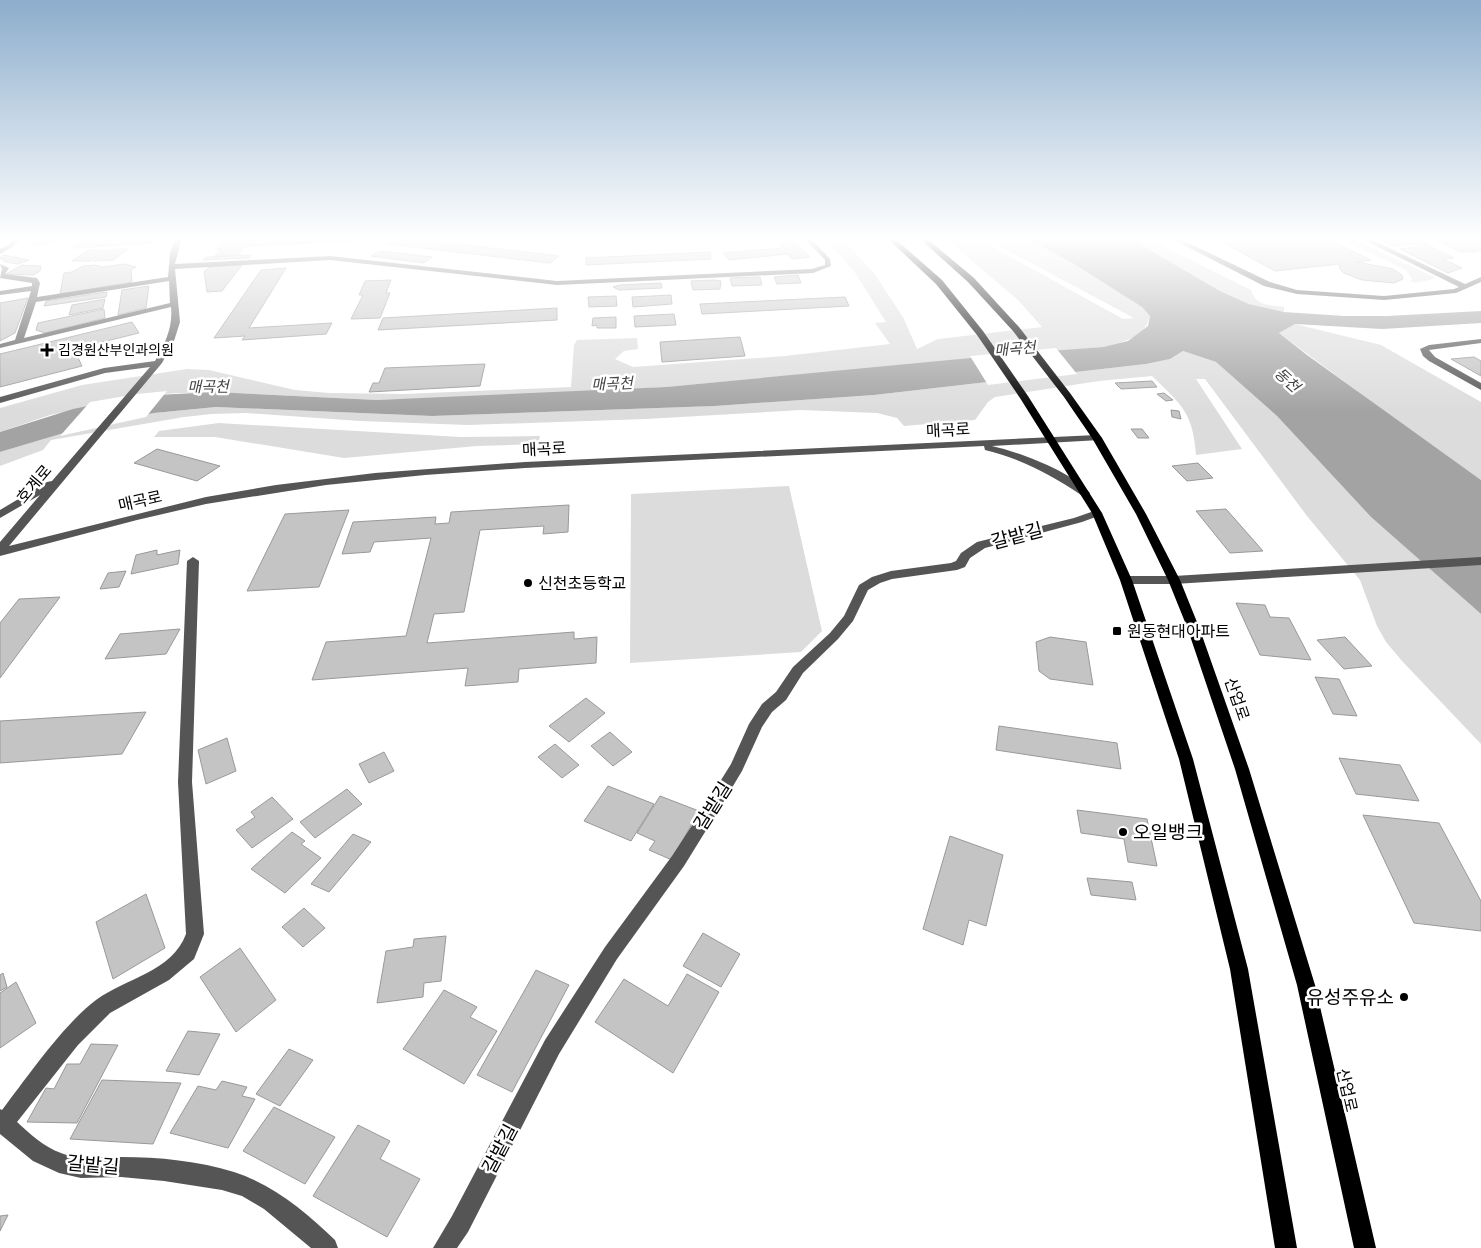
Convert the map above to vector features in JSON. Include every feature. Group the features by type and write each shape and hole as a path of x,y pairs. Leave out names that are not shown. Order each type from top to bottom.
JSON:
{"main road":[{"path":"950,295 980,333 1053,440 1097,513 1126,580 1186,759 1240,969 1286,1248"},
{"name":"산업로","path":"985,295 1016,328 1097,438 1141,514 1174,580 1193,627 1242,769 1306,985 1365,1248"}],"street":[{"path":"18,342 34,295"},
{"path":"33,300 64,295"},
{"path":"0,400 104,371 158,362 170,341 176,322 173,295"},
{"path":"1342,295 1376,298 1410,295"},
{"path":"0,346 174,304"},
{"path":"1481,341 1424,349 1426,354 1481,387"},
{"name":"호계로","path":"0,550 158,362"},
{"name":"매곡로","path":"0,550 217,499 274,488 372,476 548,463 1097,438"},
{"path":"963,444 1004,451 1026,458 1055,472 1085,493"},
{"path":"0,515 60,479"},
{"name":"갈밭길","path":"444,1248 460,1224 552,1047 611,953 678,860 714,806 737,766 756,724 767,708 781,696 798,670 834,636 849,618 863,588 876,580 891,575 953,567 961,564 965,556 981,545 1078,520 1097,513"},
{"path":"2,1121 71,1038 103,1006 162,974 188,953 195,934 185,782 193,561"},
{"path":"1126,580 1174,580 1481,561"},
{"name":"갈밭길","path":"2,1121 45,1157 69,1166 173,1172 236,1183 273,1202 308,1229 327,1248"}],"shaded area":[{"path":"869,295 889,295 903,317 917,349 938,339 1042,327 1012,295 1080,295 1123,319 1134,318 1091,295 1123,295 1142,307 1150,316 1143,330 1138,334 1124,341 1103,347 666,387 453,398 377,400 215,392 137,396 50,415 0,432 0,408 82,385 187,369 209,370 295,390 329,393 404,394 571,387 574,345 577,340 637,338 638,349 624,351 615,359 633,367 785,356 890,344 875,323 886,322"},
{"path":"1229,295 1253,295 1264,304 1284,307 1284,312 1249,304"},
{"path":"1295,324 1381,345 1481,402 1481,480 1279,333"},
{"path":"1183,351 1216,362 1277,416 1371,517 1481,614 1481,744 1386,642 1377,626 1360,580 1307,516 1205,379 1196,379 1242,449 1196,455 1189,419 1178,403 1152,376 1099,381 995,397 988,402 975,420 904,426 897,418 877,413 801,410 646,419 468,425 360,421 246,413 212,414 184,417 51,440 43,450 0,466 0,452 84,427 154,413 216,407 432,416 715,406 874,395 1146,364 1170,359"},
{"path":"219,423 460,437 540,436 538,444 477,446 344,458 215,437 154,437 159,431"},
{"path":"789,486 822,631 801,652 630,663 631,494"}],"water":[{"name":"동천","path":"1123,295 1229,295 1249,304 1284,312 1344,316 1387,316 1481,311 1481,323 1382,329 1295,324 1279,333 1481,480 1481,614 1371,517 1277,416 1216,362 1183,351 1170,359 1146,364 874,395 715,406 432,416 216,407 154,413 84,427 0,452 0,432 73,409 137,396 215,392 377,400 666,387 1103,347 1128,341 1148,326 1150,316 1142,307"}],"pier":[{"path":"1056,348 1077,374 988,385 970,356"},
{"path":"167,391 146,417 60,436 90,402"}],"building":[{"path":"85,295 106,295 106,297 44,306 46,301"},
{"path":"121,295 148,295 146,308 118,315"},
{"path":"244,295 269,295 249,328 332,323 326,334 242,340 245,336 214,338"},
{"path":"363,295 389,295 380,318 351,319"},
{"path":"671,295 672,304 633,307 632,297"},
{"path":"616,296 617,306 589,307 588,297"},
{"path":"845,297 849,306 702,314 700,304"},
{"path":"28,298 15,333 0,341 0,303"},
{"path":"105,299 103,308 69,315 72,305"},
{"path":"557,308 557,320 378,330 383,318"},
{"path":"104,309 105,318 45,333 36,330 38,323"},
{"path":"674,314 676,325 635,327 634,316"},
{"path":"616,317 616,328 597,328 597,325 592,326 593,318"},
{"path":"132,322 139,333 74,349 82,366 0,387 0,354"},
{"path":"740,337 745,356 662,362 660,342"},
{"path":"1474,357 1481,361 1481,376 1451,359"},
{"path":"485,364 480,386 369,392 373,383 379,383 385,368"},
{"path":"1152,381 1157,387 1121,389 1115,383"},
{"path":"1164,393 1173,400 1166,401 1157,394"},
{"path":"1171,410 1179,411 1181,419 1172,417"},
{"path":"1131,429 1142,429 1149,438 1138,438"},
{"path":"157,449 220,466 197,481 134,463"},
{"path":"1198,463 1213,478 1187,481 1172,466"},
{"path":"569,505 568,532 543,534 544,526 480,530 464,612 434,614 427,643 574,632 574,639 597,637 596,663 519,669 518,682 465,686 468,668 312,680 326,642 406,636 431,538 374,542 370,552 342,554 353,522 436,517 435,524 449,523 451,512"},
{"path":"1226,509 1263,551 1230,553 1196,511"},
{"path":"349,510 319,587 247,591 285,514"},
{"path":"157,550 157,555 180,550 178,564 131,574 136,555"},
{"path":"126,571 119,587 100,589 108,573"},
{"path":"60,597 0,678 0,623 19,599"},
{"path":"1236,603 1265,605 1270,617 1289,618 1311,660 1260,655"},
{"path":"180,629 166,654 105,659 120,634"},
{"path":"1050,637 1086,642 1093,685 1050,679 1039,671 1036,642"},
{"path":"1345,637 1372,666 1344,669 1317,640"},
{"path":"1315,677 1339,679 1357,716 1333,714"},
{"path":"586,698 605,713 569,742 549,726"},
{"path":"146,712 122,754 0,763 0,721"},
{"path":"999,726 1117,743 1121,769 996,750"},
{"path":"610,732 632,752 613,766 591,746"},
{"path":"227,738 236,771 206,784 198,750"},
{"path":"555,744 579,765 562,778 538,757"},
{"path":"384,752 394,771 369,783 359,764"},
{"path":"1339,758 1400,765 1419,801 1356,794"},
{"path":"608,786 654,804 631,841 584,821"},
{"path":"347,789 362,804 315,838 300,822"},
{"path":"660,796 699,811 672,860 649,850 655,841 637,833"},
{"path":"272,797 293,819 252,848 236,830 255,817 251,812"},
{"path":"1077,810 1147,819 1157,866 1128,862 1124,839 1081,833"},
{"path":"1363,815 1439,823 1481,901 1481,931 1414,923"},
{"path":"292,832 305,841 301,844 321,858 285,893 251,869"},
{"path":"353,834 371,842 329,892 311,884"},
{"path":"950,836 1003,855 986,926 969,920 963,945 923,929"},
{"path":"1087,878 1132,882 1136,900 1091,895"},
{"path":"146,894 165,948 113,979 96,922"},
{"path":"304,908 325,928 303,947 282,927"},
{"path":"703,933 740,954 721,987 683,966"},
{"path":"446,936 441,981 424,983 423,997 377,1003 386,951 413,947 414,939"},
{"path":"240,948 276,1000 236,1032 200,977"},
{"path":"536,970 569,985 512,1092 477,1075"},
{"path":"3,973 7,987 0,991 0,975"},
{"path":"687,974 719,992 673,1073 595,1022 624,979 668,1006"},
{"path":"16,982 36,1023 0,1048 0,993"},
{"path":"444,990 477,1007 470,1017 497,1031 464,1084 403,1049"},
{"path":"188,1031 220,1034 199,1075 166,1071"},
{"path":"91,1044 118,1045 77,1123 27,1122 46,1088 54,1089 67,1064 80,1064"},
{"path":"289,1049 313,1060 280,1106 256,1094"},
{"path":"102,1080 181,1083 153,1144 70,1139"},
{"path":"222,1081 247,1087 242,1096 255,1099 228,1148 170,1133 198,1086 216,1090"},
{"path":"274,1107 335,1137 305,1184 243,1151"},
{"path":"358,1125 390,1141 380,1159 420,1179 387,1237 313,1196"},
{"path":"8,1215 0,1231 0,1216"}],"place":[{"name":"김경원산부인과의원","path":"47,350"},
{"name":"신천초등학교","path":"528,583"},
{"name":"원동현대아파트","path":"1117,631"},
{"name":"오일뱅크","path":"1123,832"},
{"name":"유성주유소","path":"1404,997"}],"water label":[{"name":"매곡천","path":"1015,349"},
{"name":"매곡천","path":"612,384"},
{"name":"매곡천","path":"208,387"}]}
